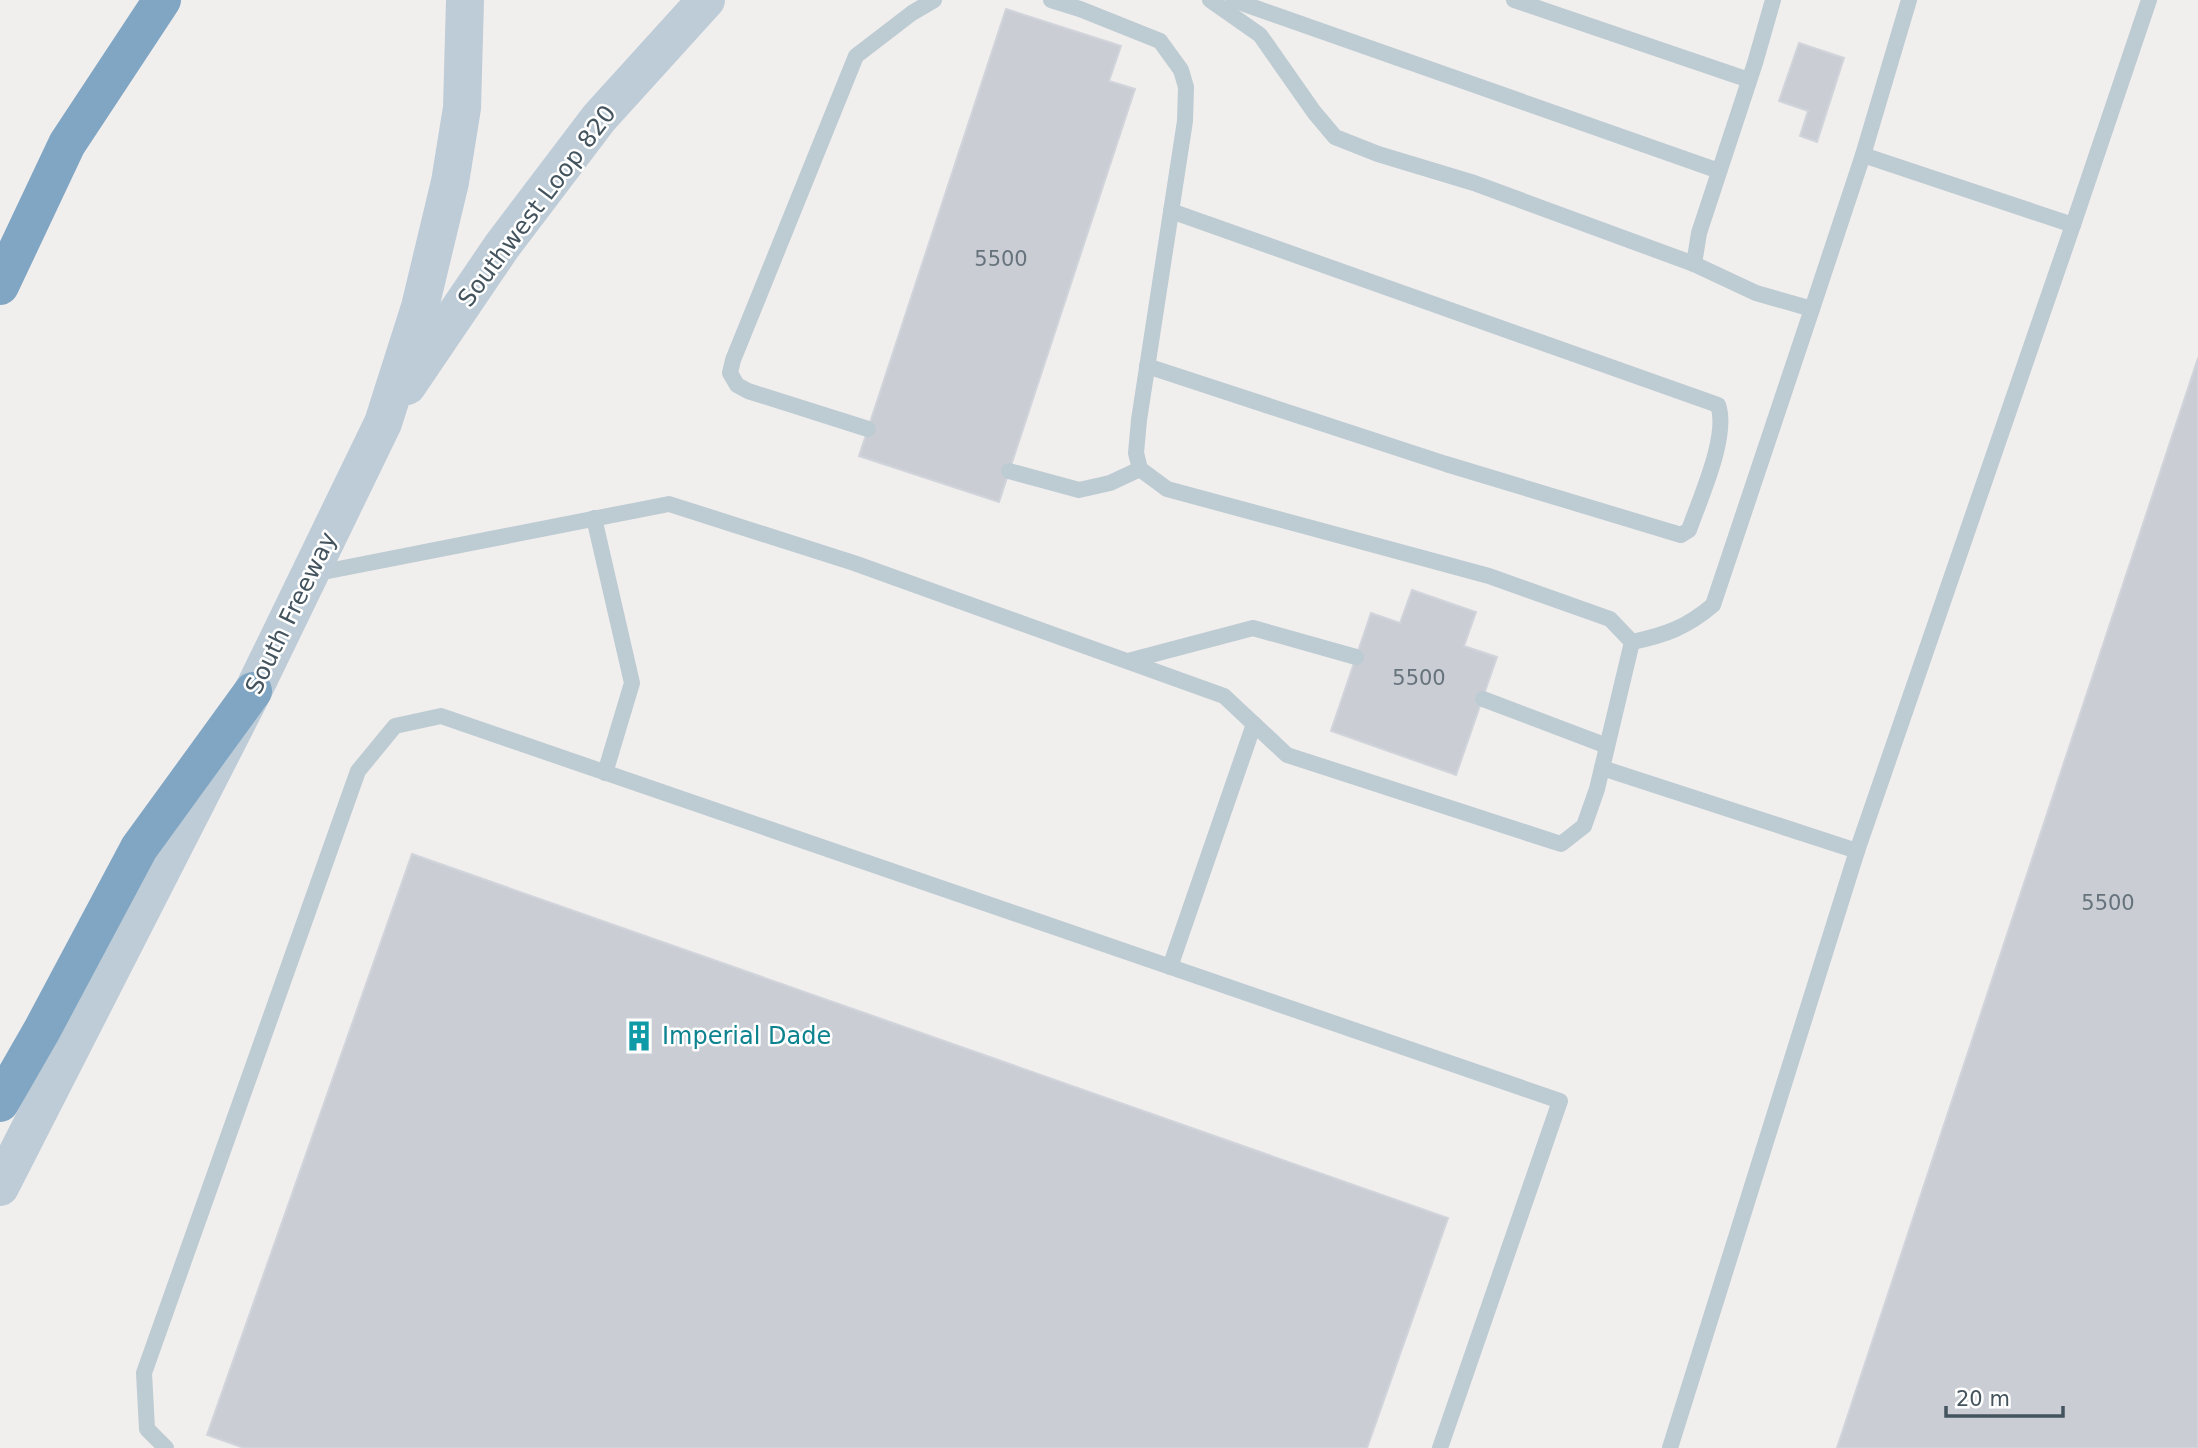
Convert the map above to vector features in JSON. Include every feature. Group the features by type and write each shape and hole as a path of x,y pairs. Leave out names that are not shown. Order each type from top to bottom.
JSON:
{"highway":[{"path":"0,286 67,144 162,0"},
{"path":"0,1103 139,848 253,691"}],"main road":[{"name":"South Freeway","path":"0,1187 253,691 383,423 420,307 450,182 462,108 465,0"},
{"name":"Southwest Loop 820","path":"383,423 502,246 599,118 706,0"}],"lane":[{"path":"868,429 748,391 737,385 730,373 856,56 912,13 934,0"},
{"path":"1051,0 1160,41 1181,70 1186,87 1185,121 1137,442 1136,453 1140,469 1167,489 1489,576 1610,619 1632,642"},
{"path":"1210,0 1260,35 1314,112 1335,137 1378,154 1474,183 1694,264 1756,293 1812,309"},
{"path":"1233,0 1719,170"},
{"path":"1514,0 1749,80"},
{"path":"1694,264 1699,233 1773,0"},
{"path":"1632,642 1663,636 1693,622 1713,605 1863,155 1909,0"},
{"path":"1670,1448 1857,851 2150,0"},
{"path":"1863,155 2073,225"},
{"path":"1147,366 1446,464 1681,535 1689,530 1719,442 1722,416 1718,405 1171,212"},
{"path":"1009,471 1079,490 1110,483 1140,469"},
{"path":"311,575 669,504 854,563 1224,696 1287,755 1561,844 1584,826 1602,768 1632,642"},
{"path":"594,518 632,683 606,772"},
{"path":"1128,662 1253,628 1356,657"},
{"path":"1483,699 1607,746"},
{"path":"166,1448 147,1429 144,1373 358,771 395,726 441,716 1560,1101 1440,1448"},
{"path":"1170,967 1254,724"},
{"path":"1602,768 1857,851"}],"building":[{"path":"1006,9 1121,46 1109,81 1135,89 999,502 859,456"},
{"path":"1799,43 1844,58 1817,142 1800,136 1808,111 1779,101"},
{"path":"2198,358 2198,1448 1837,1448"},
{"path":"1412,590 1476,612 1464,646 1497,657 1456,775 1331,731 1371,613 1400,623"},
{"name":"Imperial Dade","path":"412,854 1448,1218 1367,1448 244,1448 207,1435"}],"place":[{"name":"Imperial Dade","path":"639,1036"}]}
